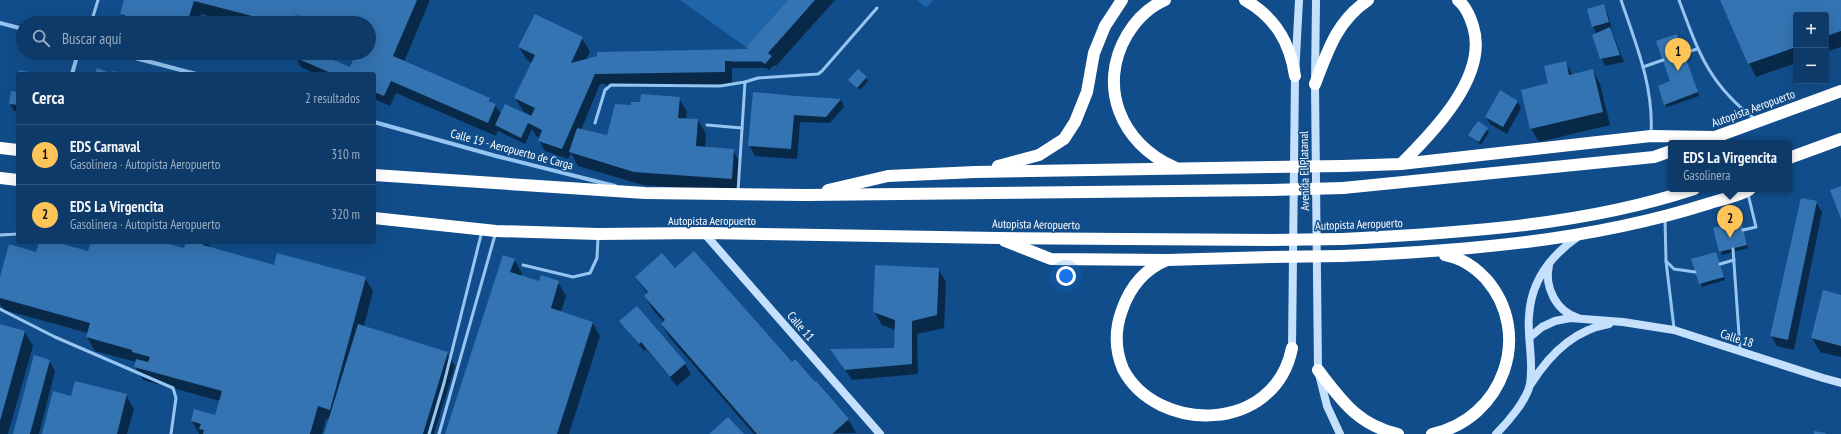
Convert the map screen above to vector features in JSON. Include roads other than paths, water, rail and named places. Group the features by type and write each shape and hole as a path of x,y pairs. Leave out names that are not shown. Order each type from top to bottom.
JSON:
{"highway":[{"path":"975,172 1039,155 1064,138 1075,122 1087,92 1094,53 1105,26 1122,0"},
{"path":"1165,0 1150,9 1140,18 1124,41 1115,67 1115,95 1124,122 1139,144 1161,162 1174,167 1187,168"},
{"path":"1245,0 1266,14 1283,36 1291,55 1295,76"},
{"path":"1315,84 1335,35 1356,8 1368,0"},
{"path":"1401,164 1444,118 1461,91 1471,69 1475,51 1475,33 1470,16 1458,0"},
{"name":"Autopista Aeropuerto","path":"1705,140 1841,91"},
{"path":"806,195 888,176 975,172 1401,164 1651,136 1714,137"},
{"path":"1792,157 1841,139"},
{"path":"0,148 16,150"},
{"path":"376,175 645,193 806,195 1271,190 1343,188 1654,157 1668,152"},
{"path":"0,178 16,180"},
{"name":"Autopista Aeropuerto","path":"376,218 496,231 598,234 704,233 998,238 1271,240 1342,239 1430,235 1513,226 1625,207 1682,192"},
{"path":"998,238 1050,258 1167,260 1432,253 1584,233 1665,216 1742,192"},
{"path":"1432,253 1458,257 1481,273 1490,284 1503,308 1509,336 1506,364 1502,377 1488,401 1467,420 1455,427 1432,434"},
{"path":"1167,260 1156,264 1146,272 1130,292 1120,315 1117,333 1118,352 1126,376 1139,397 1154,410 1170,419 1194,426"},
{"path":"1206,427 1219,426 1243,418 1264,404 1273,394 1283,378 1290,361 1292,348"},
{"path":"1318,370 1341,400 1362,419 1374,426 1398,434"}],"main road":[{"name":"Avenida El Platanal","path":"1292,348 1295,76 1299,0"},
{"name":"Avenida El Platanal","path":"1316,0 1315,84 1318,370 1327,406 1340,434"},
{"name":"Calle 11","path":"704,233 880,434"},
{"path":"1496,434 1520,405 1530,385 1529,317 1532,296 1539,278 1550,261 1565,245 1584,233"},
{"path":"1550,261 1547,280 1553,298 1567,312 1585,319"},
{"name":"Calle 18","path":"1530,337 1542,327 1555,321 1570,318 1623,322 1674,330 1841,383"},
{"name":"Calle 18","path":"1530,385 1542,365 1565,343 1578,335 1600,326 1623,322"}],"street":[{"path":"0,22 16,27"},
{"path":"73,72 76,60"},
{"path":"143,60 188,72"},
{"name":"Calle 19 - Aeropuerto de Carga","path":"376,123 496,156 645,193"}],"lane":[{"path":"93,16 98,0"},
{"path":"1621,0 1643,67 1650,98 1652,116 1651,136"},
{"path":"1679,0 1697,49 1708,71 1722,90 1739,107 1758,121"},
{"path":"595,123 605,90 608,86 720,86 745,82 758,78 818,74 877,8"},
{"path":"1684,53 1697,49"},
{"path":"1643,67 1663,60"},
{"path":"738,193 745,82"},
{"path":"707,125 742,128"},
{"path":"1743,230 1756,227 1748,192"},
{"path":"1665,216 1666,261 1674,330"},
{"path":"429,434 444,383 482,230"},
{"path":"438,434 496,231"},
{"path":"0,235 16,234"},
{"path":"523,265 573,277 590,273 597,258 598,234"},
{"path":"1733,249 1740,351"},
{"path":"1720,264 1734,260"},
{"path":"1666,261 1674,269 1695,272"},
{"path":"0,309 55,337 173,388 176,398 171,434"}],"place":[{"name":"EDS Carnaval","path":"1678,71"},
{"name":"EDS La Virgencita","path":"1730,238"}]}
